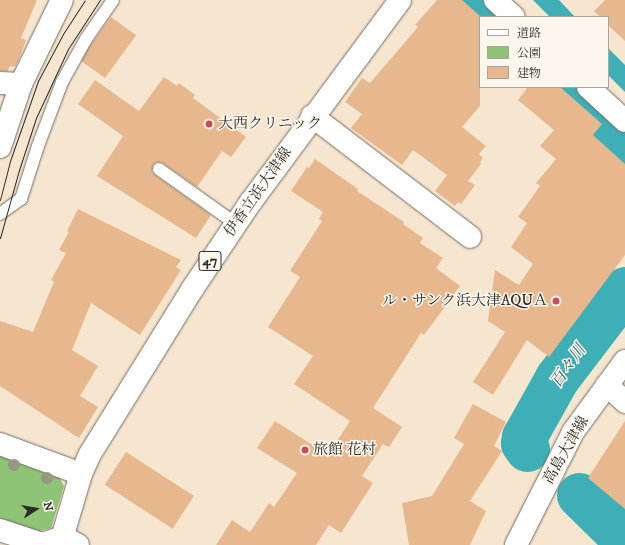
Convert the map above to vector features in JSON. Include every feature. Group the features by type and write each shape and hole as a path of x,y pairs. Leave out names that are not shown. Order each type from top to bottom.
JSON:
{"main road":[{"path":"0,147 10,83 62,0"},
{"name":"伊香立浜大津線","path":"67,542 81,474 90,454 193,288 236,224 312,116 400,0"},
{"path":"495,0 513,16"},
{"path":"589,88 625,121"},
{"path":"312,116 470,237"},
{"name":"高島大津線","path":"516,545 573,432 625,361"},
{"path":"607,385 625,402"},
{"path":"0,444 81,474"},
{"path":"0,530 42,544 67,542"}],"lane":[{"path":"0,214 21,199 38,146 62,82 86,39 113,0"},
{"path":"159,169 236,224"}],"green space":[{"path":"0,455 58,475 64,486 51,528 39,531 0,520"}],"water":[{"path":"533,0 559,0 574,16 549,16"},
{"path":"609,49 625,65 625,92 609,76"}],"building":[{"path":"0,0 37,0 21,38 26,40 18,62 16,66 9,67 8,71 0,71"},
{"path":"437,0 462,0 480,16 480,106 462,127 486,146 479,154 483,158 480,162 481,164 468,181 475,185 461,204 458,202 455,206 435,191 447,175 413,150 402,165 351,128 362,114 345,102 362,78 370,83 418,27 415,25"},
{"path":"605,0 625,0 625,41 609,26 609,16 599,16 594,11"},
{"path":"111,17 136,35 105,78 80,60"},
{"path":"164,77 177,86 179,83 195,95 193,98 246,137 231,157 222,151 197,187 163,163 156,162 153,165 152,172 155,175 211,215 196,238 97,176 123,136 78,104 95,80 139,111"},
{"path":"527,88 561,88 602,124 593,135 625,164 625,255 549,357 527,340 493,395 473,382 505,332 488,321 495,270 519,285 533,264 511,247 527,223 518,217 540,186 536,183 556,159 540,146 554,130 518,100"},
{"path":"315,159 358,189 357,191 404,222 403,224 423,238 420,243 443,258 436,268 460,286 424,335 421,333 373,408 402,427 389,447 383,444 362,476 373,483 341,533 329,525 316,545 216,545 232,520 250,532 269,503 274,507 297,473 257,448 275,421 328,455 350,421 294,384 313,356 268,327 300,277 290,271 322,221 319,219 323,212 291,191 307,167 309,168"},
{"path":"78,209 181,260 176,267 181,270 140,335 91,303 72,350 98,366 80,396 98,407 79,438 0,386 0,321 33,332 54,282 51,280 66,253 59,250 69,232 67,231"},
{"path":"473,404 506,422 494,446 502,451 470,501 486,511 470,545 409,545 402,503 432,496 464,444 454,438"},
{"path":"625,421 625,509 588,478"},
{"path":"126,452 194,496 173,529 105,485"}],"waterway":[{"name":"百々川","path":"474,0 491,16"},
{"name":"百々川","path":"570,88 625,141"},
{"name":"百々川","path":"527,449 523,443 524,437 557,378 625,289"},
{"name":"百々川","path":"579,495 625,540"}],"tram line":[{"path":"0,200 10,161 38,81 63,34 85,0"},
{"path":"0,238 19,170 36,118 68,49 100,0"}],"place":[{"name":"大西クリニック","path":"209,124"},
{"name":"ル・サンク浜大津AQUＡ","path":"556,301"},
{"name":"旅館 花村","path":"305,450"}]}
